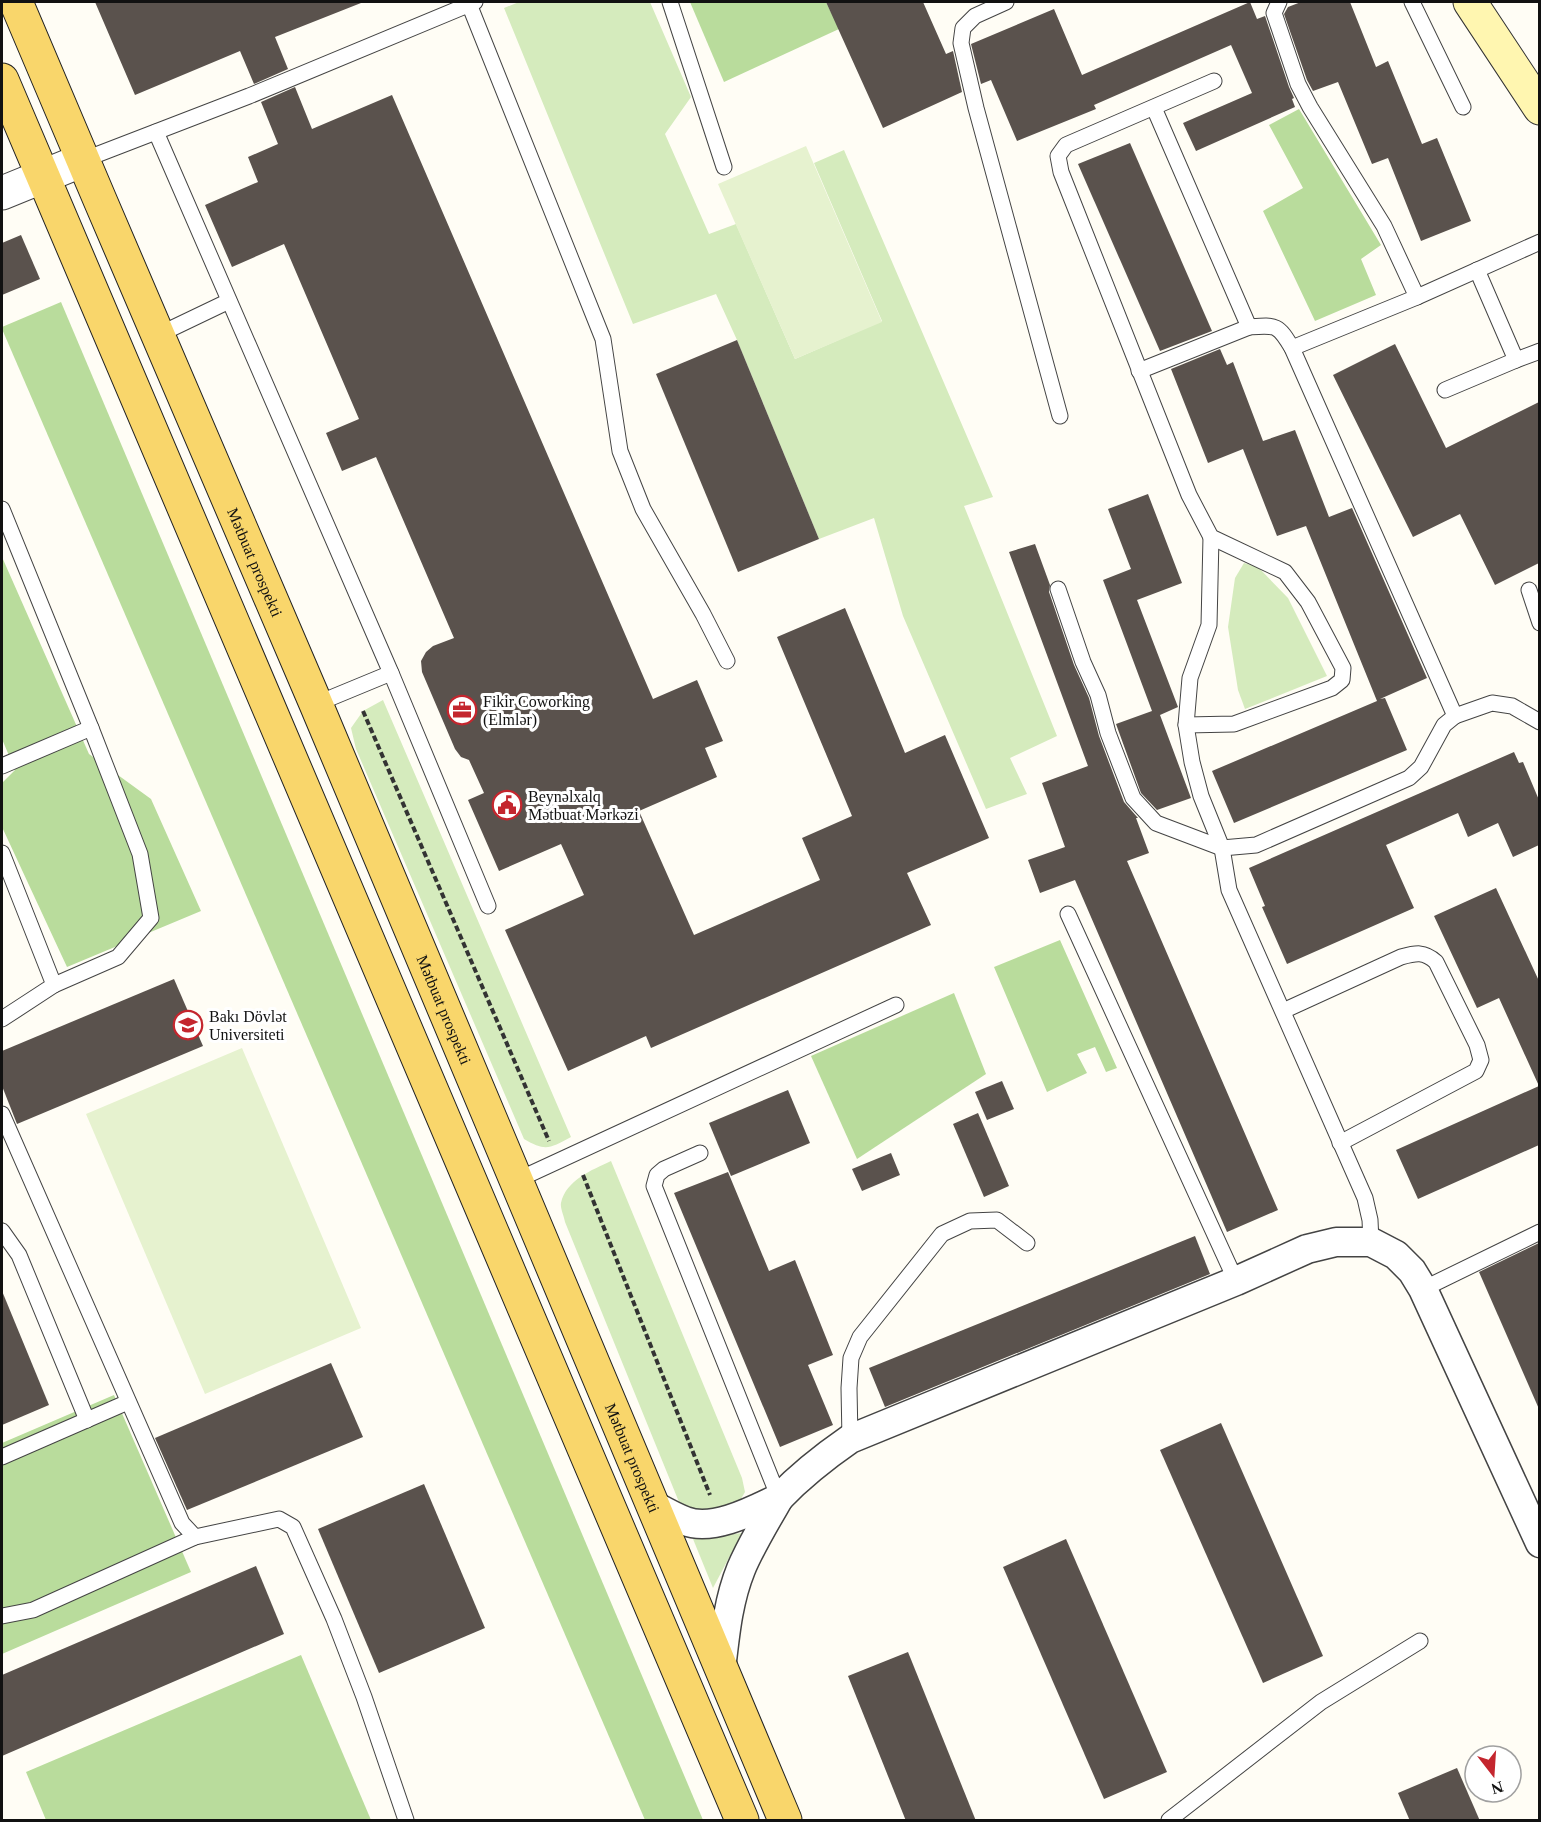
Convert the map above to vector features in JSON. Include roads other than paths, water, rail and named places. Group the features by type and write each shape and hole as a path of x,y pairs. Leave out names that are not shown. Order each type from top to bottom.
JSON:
{"main road":[{"name":"Mətbuat prospekti","path":"16,2 316,704 784,1821"},
{"path":"1470,2 1539,108"},
{"path":"2,80 742,1821"}],"street":[{"path":"2,193 83,160"},
{"path":"721,1670 726,1625 735,1587 742,1568 779,1498 796,1480 850,1439 1236,1281 1307,1249 1336,1242 1371,1242 1396,1255 1412,1271 1423,1289 1539,1543"},
{"path":"651,1504 687,1522 709,1524 744,1515 779,1498"}],"lane":[{"path":"670,2 724,167"},
{"path":"1006,2 975,16 963,28 961,43 976,108 1060,416"},
{"path":"1280,2 1274,14 1298,84 1384,226 1418,297"},
{"path":"1412,2 1463,107"},
{"path":"83,160 249,96 472,3 603,339 620,451 639,500 727,661"},
{"path":"1214,81 1066,145 1058,156 1061,172 1139,371 1189,495 1211,537 1209,625 1190,678 1186,725 1192,762 1201,796 1222,848 1229,890 1365,1198 1370,1220 1371,1242"},
{"path":"1154,108 1248,327"},
{"path":"156,132 391,672 488,906"},
{"path":"1292,348 1418,297 1539,242"},
{"path":"1478,270 1516,360"},
{"path":"158,334 229,301"},
{"path":"1139,371 1248,327 1267,326 1281,330 1292,348 1455,716"},
{"path":"1445,390 1539,351"},
{"path":"2,509 140,854 151,918 118,957 54,985 2,1019"},
{"path":"1186,725 1234,724 1332,688 1342,680 1343,668 1308,602 1285,572 1211,537"},
{"path":"1058,589 1083,662 1098,695 1108,733 1132,798 1156,823 1222,848 1256,845 1409,778 1421,767 1444,726 1455,716 1492,704 1512,706 1539,722"},
{"path":"1529,590 1539,623"},
{"path":"316,704 391,672"},
{"path":"3,763 91,728"},
{"path":"2,853 54,985"},
{"path":"1068,914 1236,1281"},
{"path":"1282,1011 1401,957 1412,954 1428,955 1436,962 1477,1045 1481,1060 1476,1071 1340,1143"},
{"path":"515,1181 896,1005"},
{"path":"2,1114 182,1523 195,1537"},
{"path":"700,1153 664,1169 657,1175 654,1186 779,1498"},
{"path":"850,1439 851,1358 860,1337 942,1234 970,1221 997,1220 1027,1243"},
{"path":"2,1231 19,1255 87,1420"},
{"path":"1423,1289 1539,1232"},
{"path":"2,1457 128,1402"},
{"path":"2,1616 33,1610 195,1537 279,1519 293,1527 334,1619 364,1697 406,1821"},
{"path":"1169,1821 1321,1702 1420,1641"}],"place":[{"name":"Fikir Coworking (Elmlər)","path":"462,710"},
{"name":"Beynəlxalq Mətbuat Mərkəzi","path":"507,805"},
{"name":"Bakı Dövlət Universiteti","path":"188,1025"}]}
